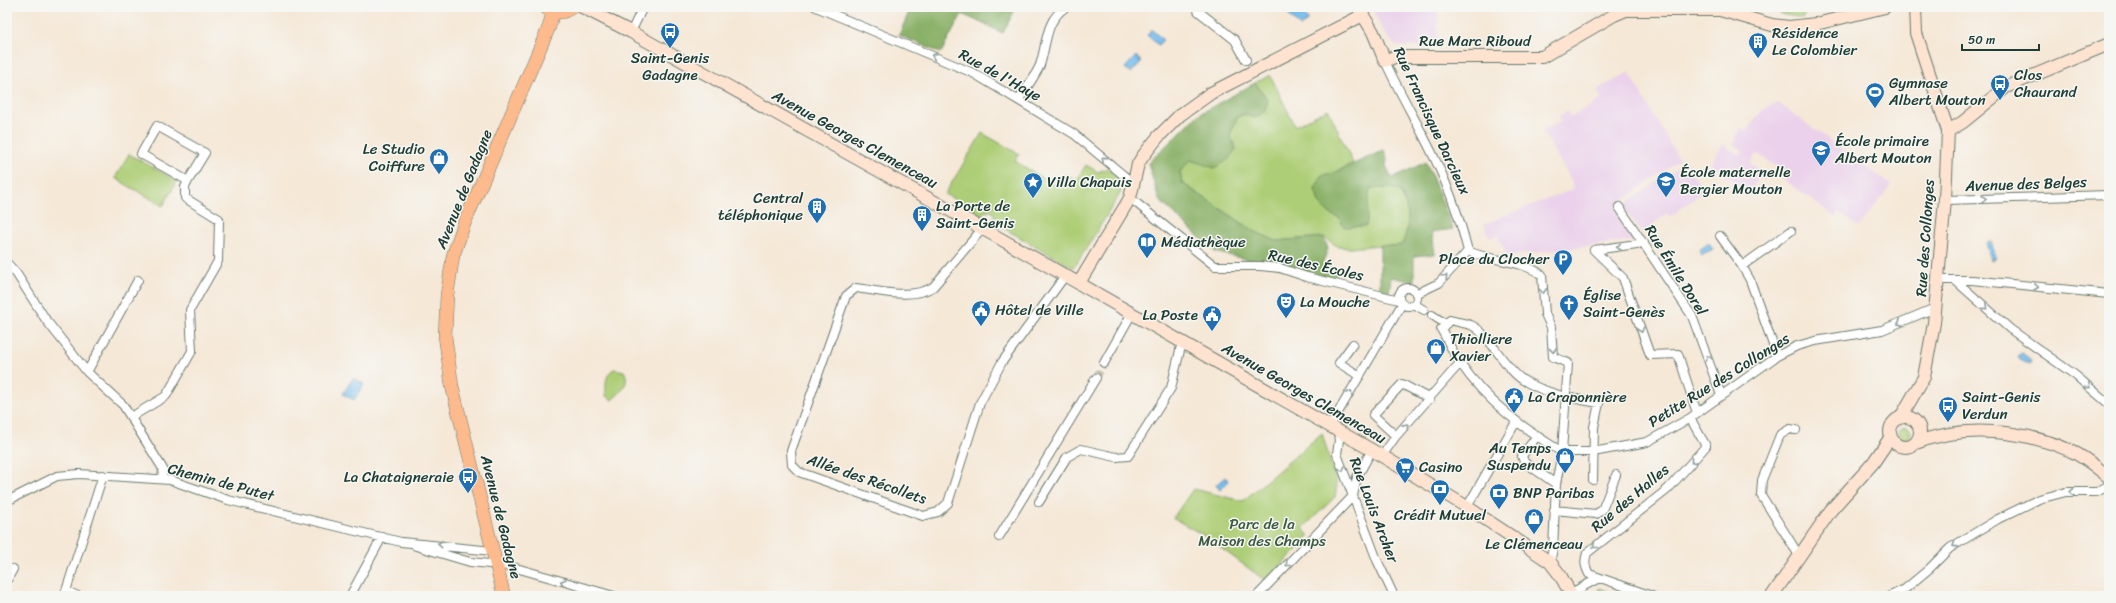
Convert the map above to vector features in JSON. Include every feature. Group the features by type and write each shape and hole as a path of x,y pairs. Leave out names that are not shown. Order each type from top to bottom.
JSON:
{"main road":[{"path":"549,9 565,11 572,7"},
{"name":"Avenue Georges Clemenceau","path":"582,7 631,32 1079,283 1377,453 1467,507 1550,562 1572,594"},
{"name":"Rue Marc Riboud","path":"1385,61 1394,57 1542,57 1614,14 1626,10 1720,10 1772,26 1789,27 1816,24 1885,7"},
{"name":"Rue des Collonges","path":"1901,417 1924,377 1935,308 1945,200 1948,131 1916,33 1915,7"},
{"name":"Avenue de Gadagne","path":"504,596 452,386 445,336 447,295 453,256 464,224 549,27 549,9"},
{"path":"1079,283 1130,198 1138,164 1158,137 1194,104 1211,93 1360,11"},
{"name":"Rue Francisque Darcieux","path":"1360,11 1385,61"},
{"path":"1948,131 1963,122 2006,87 2109,44"},
{"path":"1914,396 1920,435 1916,443"},
{"path":"1772,596 1831,510 1873,463 1890,438 1890,427 1896,419 1906,417 1941,434"},
{"path":"1890,438 1899,446 1908,447 1941,434 1995,433 2039,440 2071,451 2109,477"},
{"path":"1873,463 1899,446"}],"street":[{"path":"631,32 643,7"},
{"name":"Rue de l'Haye","path":"816,7 973,73 1074,134 1134,184"},
{"path":"1019,100 1039,66 1049,25 1060,11 1066,7"},
{"path":"1198,7 1198,11 1236,40 1246,60"},
{"name":"Rue Francisque Darcieux","path":"1385,61 1397,88 1444,179 1459,218 1468,252"},
{"path":"131,417 166,396 192,351 190,310 218,261 219,219 185,198 185,186 205,153 157,126 141,154 188,181"},
{"name":"Avenue des Belges","path":"1945,200 2109,195"},
{"name":"Rue des Écoles","path":"1130,198 1215,266 1260,266 1280,268 1307,277 1401,302"},
{"name":"Rue Émile Dorel","path":"1619,208 1692,316 1722,395"},
{"name":"Allée des Récollets","path":"982,229 933,287 925,291 902,294 856,288 846,296 791,451 792,465 799,472 923,516 938,512 948,503 980,402 1002,362 1065,276"},
{"path":"1742,266 1791,231"},
{"path":"1720,236 1742,266 1750,280 1777,356"},
{"path":"1644,243 1594,250 1623,278 1650,355 1678,354 1697,413"},
{"path":"1416,294 1439,283 1468,252 1482,257 1508,261 1535,270 1542,275 1545,314 1551,327 1553,357 1568,363 1567,398 1562,452 1556,484 1553,549 1550,562"},
{"path":"7,263 16,273 46,320 87,372 123,405 163,468 162,479"},
{"path":"87,372 138,280"},
{"path":"1937,280 1972,280 2109,294"},
{"path":"1956,281 2010,329 2074,375 2109,404"},
{"path":"1330,426 1401,302 1401,292 1405,289 1413,290 1416,294"},
{"path":"1414,304 1416,294"},
{"path":"1401,302 1409,306 1414,304 1424,310"},
{"name":"Petite Rue des Collonges","path":"1562,452 1593,452 1647,442 1690,418 1777,356 1802,344 1882,330 1935,308"},
{"path":"1104,363 1132,313"},
{"path":"1432,315 1448,322 1472,326 1483,334 1506,365 1523,380 1567,398 1599,403 1594,427 1593,480"},
{"path":"1448,322 1441,329 1460,363 1479,388 1516,422 1562,452"},
{"path":"1039,502 1066,457 1081,449 1116,457 1128,456 1171,388 1182,342"},
{"path":"1353,344 1339,363 1360,376"},
{"path":"1257,596 1353,496 1357,477 1377,453 1396,436 1430,399 1460,363"},
{"path":"999,537 1096,378"},
{"path":"1396,436 1373,415 1402,384 1430,399"},
{"name":"Rue des Halles","path":"1599,578 1589,574 1584,564 1587,553 1668,489 1706,446 1690,418"},
{"path":"1467,507 1516,422"},
{"path":"1796,430 1790,429 1780,436 1762,480 1761,495 1800,557"},
{"name":"Rue Louis Archer","path":"1342,433 1339,440 1337,454 1377,560 1394,596"},
{"path":"1536,436 1522,456 1524,462 1556,484"},
{"name":"Chemin de Putet","path":"7,501 57,476 80,474 170,480 228,500 405,542 458,559 496,566 509,566 614,596"},
{"path":"78,596 66,591 103,475"},
{"path":"1554,510 1596,514 1602,510 1616,475"},
{"path":"1890,596 1905,589 1930,569 1950,548 1998,519 2039,499 2066,492 2097,492 2109,485"},
{"path":"350,596 382,537"},
{"name":"Chemin de Putet","path":"405,542 493,551"},
{"path":"7,580 13,569"},
{"path":"1572,594 1599,578 1652,596"}],"shaded area":[{"path":"1371,7 1438,7 1437,47 1395,45 1385,34"},
{"path":"1629,72 1679,160 1620,202 1621,204 1615,209 1638,240 1507,256 1498,235 1490,238 1484,224 1573,189 1571,180 1542,131 1561,122 1559,116 1567,111 1570,117 1602,99 1597,91 1600,88"},
{"name":"École primaire Albert Mouton","path":"1777,102 1891,185 1859,227 1838,212 1835,217 1778,175 1780,170 1757,153 1750,163 1762,172 1746,197 1731,187 1734,181 1710,164 1723,145 1740,155 1743,151 1733,144 1737,139 1735,137 1741,128 1746,131 1762,111"},
{"name":"École maternelle Bergier Mouton","path":"1686,161 1690,166 1688,168 1705,190 1670,217 1667,213 1642,233 1623,206"}],"green space":[{"path":"911,7 1016,7 1003,33 962,14 941,53 899,35"},
{"path":"1780,7 1804,7 1804,18 1780,14"},
{"path":"1270,75 1295,126 1328,109 1353,163 1334,173 1322,175 1329,213 1339,218 1366,226 1369,189 1391,188 1400,191 1406,205 1408,217 1407,229 1403,243 1398,246 1380,245 1351,248 1338,247 1324,237 1276,241 1254,231 1182,183 1180,172 1190,160 1215,168 1237,118 1268,100 1255,83"},
{"path":"1255,83 1268,100 1265,111 1255,118 1243,114 1237,118 1230,135 1236,149 1228,160 1215,168 1190,160 1180,172 1182,183 1254,231 1276,241 1324,237 1328,249 1322,264 1337,272 1336,280 1215,252 1159,200 1148,163 1199,114"},
{"path":"982,133 1019,154 1015,161 1056,186 1066,174 1076,181 1086,165 1098,172 1107,168 1120,180 1121,192 1076,265 1073,267 1070,266 991,221 995,214 989,210 988,212 985,211 982,215 945,194"},
{"path":"1384,150 1387,159 1386,166 1392,178 1426,162 1453,229 1432,232 1435,254 1414,256 1414,282 1391,277 1389,293 1380,293 1380,245 1398,246 1403,243 1407,229 1408,217 1406,205 1400,191 1391,188 1370,189 1366,226 1344,227 1339,218 1329,213 1319,203 1315,189 1322,175 1334,173"},
{"path":"129,154 177,181 163,206 115,178"},
{"path":"614,369 624,371 626,375 626,383 622,390 612,400 606,396 606,384 607,377"},
{"path":"1903,427 1907,427 1911,433 1907,439 1903,439 1899,435 1899,431"},
{"name":"Parc de la Maison des Champs","path":"1322,433 1337,485 1335,497 1303,528 1309,537 1266,581 1203,535 1173,518 1193,489 1243,501"},
{"path":"1599,588 1621,596 1597,596"}],"water":[{"path":"1290,7 1296,7 1308,20 1300,27 1285,11"},
{"path":"1152,30 1163,40 1158,45 1147,35"},
{"path":"1136,56 1141,62 1131,73 1125,68"},
{"path":"1991,241 1996,258 1991,260 1986,243"},
{"path":"1709,243 1713,249 1701,255 1699,250"},
{"path":"2022,353 2031,360 2030,364 2019,360 2017,356"},
{"path":"353,378 364,384 354,400 343,394"},
{"path":"1225,477 1229,481 1220,490 1216,485"}],"tunnel":[{"path":"1096,378 1104,363"}],"place":[{"name":"Saint-Genis Gadagne","path":"670,49"},
{"name":"Résidence Le Colombier","path":"1758,59"},
{"name":"Clos Chaurand","path":"2000,101"},
{"name":"Gymnase Albert Mouton","path":"1875,109"},
{"name":"École primaire Albert Mouton","path":"1821,167"},
{"name":"Le Studio Coiffure","path":"439,175"},
{"name":"École maternelle Bergier Mouton","path":"1666,198"},
{"name":"Villa Chapuis","path":"1033,199"},
{"name":"Central téléphonique","path":"817,224"},
{"name":"La Porte de Saint-Genis","path":"922,232"},
{"name":"Médiathèque","path":"1147,259"},
{"name":"Place du Clocher","path":"1563,276"},
{"name":"La Mouche","path":"1286,319"},
{"name":"Église Saint-Genès","path":"1569,321"},
{"name":"Hôtel de Ville","path":"981,327"},
{"name":"La Poste","path":"1212,332"},
{"name":"Thiolliere Xavier","path":"1436,365"},
{"name":"La Craponnière","path":"1514,414"},
{"name":"Saint-Genis Verdun","path":"1948,423"},
{"name":"Au Temps Suspendu","path":"1565,474"},
{"name":"Casino","path":"1405,484"},
{"name":"La Chataigneraie","path":"468,494"},
{"name":"Crédit Mutuel","path":"1440,506"},
{"name":"BNP Paribas","path":"1499,510"},
{"name":"Le Clémenceau","path":"1534,535"}]}
